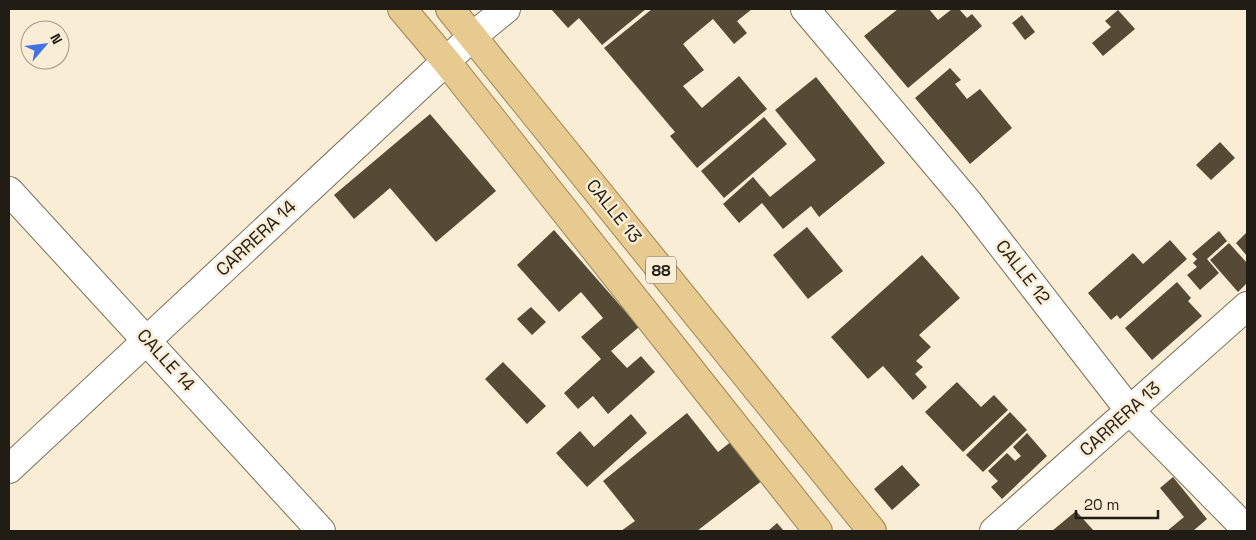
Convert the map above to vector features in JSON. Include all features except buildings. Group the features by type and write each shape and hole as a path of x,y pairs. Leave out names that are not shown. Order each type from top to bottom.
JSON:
{"highway":[{"name":"88","path":"402,9 446,61 818,531"},
{"name":"CALLE 13","path":"450,9 872,531"}],"street":[{"name":"CARRERA 14","path":"9,469 473,36 506,9"},
{"name":"CALLE 12","path":"805,9 968,202 1130,411 1247,530"},
{"name":"CALLE 14","path":"9,191 321,531"},
{"name":"CARRERA 13","path":"994,531 1247,306"}]}
